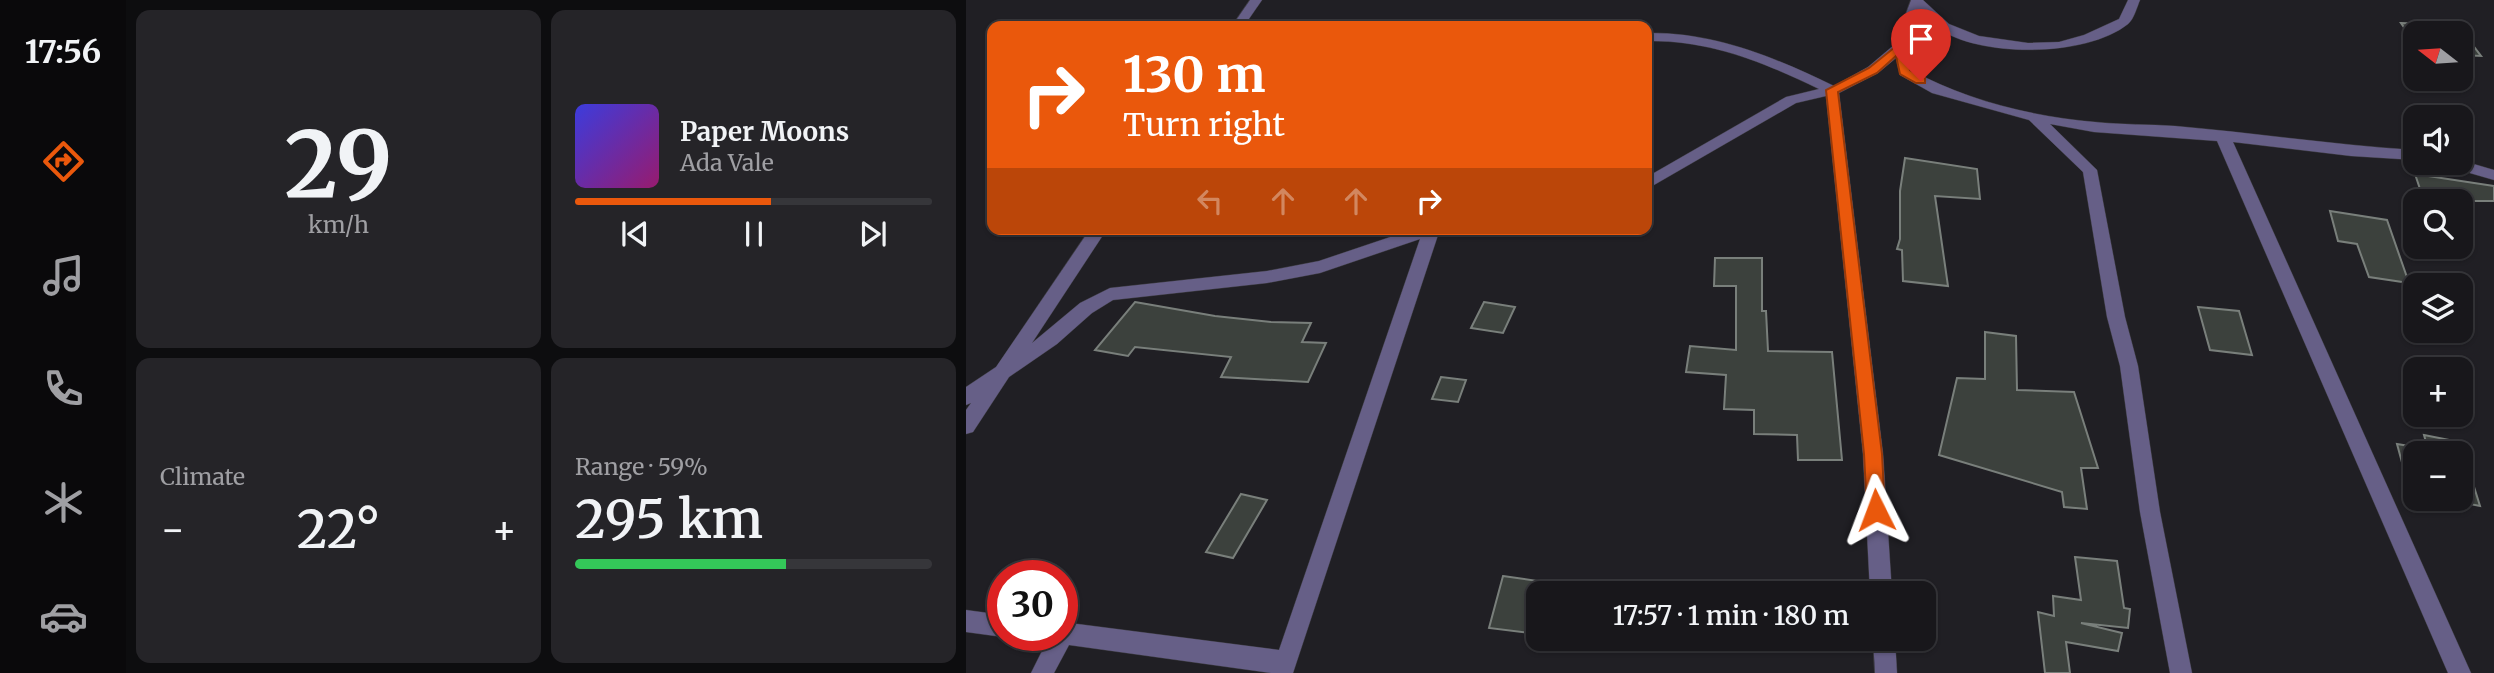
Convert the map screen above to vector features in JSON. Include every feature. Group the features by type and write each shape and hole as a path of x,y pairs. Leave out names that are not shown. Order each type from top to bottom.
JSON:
{"street":[{"path":"1241,21 1256,0"},
{"path":"1652,181 1791,100 1832,90 1873,71 1900,47 1917,0 1945,27 1976,39 2028,47 2059,46 2089,38 2124,21 2134,0"},
{"path":"1652,37 1718,43 1766,58 1832,90"},
{"path":"1900,47 1905,72 1937,89 2034,117 2094,127 2175,131 2403,154"},
{"path":"1832,90 1873,454 1880,581"},
{"path":"2034,117 2090,170 2114,306 2129,366 2150,512 2180,673"},
{"path":"2222,137 2459,673"},
{"path":"2473,169 2494,175"},
{"path":"966,426 1095,235"},
{"path":"966,397 1000,376 1051,339 1086,308 1110,294 1267,277 1320,267 1413,235"},
{"path":"1078,636 1284,667 1429,235"},
{"path":"966,621 987,624"},
{"path":"1042,673 1053,651"},
{"path":"1885,651 1886,673"}],"building":[{"path":"2473,45 2481,56 2473,56"},
{"path":"1905,158 1977,169 1980,199 1935,196 1948,286 1903,281 1902,250 1897,249 1900,239 1900,191"},
{"path":"2415,175 2494,186 2494,201 2473,201 2473,189 2420,189"},
{"path":"2330,211 2387,220 2406,273 2403,273 2403,282 2369,277 2357,244 2338,241"},
{"path":"1715,258 1762,258 1762,311 1766,311 1768,351 1832,352 1842,460 1798,460 1797,435 1754,434 1754,410 1724,409 1726,375 1686,372 1690,346 1736,350 1736,286 1714,286"},
{"path":"1135,302 1215,316 1311,323 1302,342 1326,343 1308,382 1221,377 1231,357 1135,347 1128,356 1095,350"},
{"path":"1484,302 1515,307 1503,333 1471,328"},
{"path":"2198,307 2239,311 2252,355 2210,350"},
{"path":"1985,332 2016,336 2017,390 2074,392 2098,468 2081,468 2087,509 2064,507 2062,492 1939,455 1957,378 1985,379"},
{"path":"1441,377 1466,380 1458,402 1432,399"},
{"path":"2424,435 2455,441 2426,441"},
{"path":"2397,444 2403,445 2403,466"},
{"path":"2473,484 2480,506 2473,505"},
{"path":"1241,494 1267,500 1233,558 1206,552"},
{"path":"2075,557 2117,561 2124,608 2130,609 2128,628 2081,623 2122,633 2118,651 2066,642 2070,673 2045,673 2038,612 2054,616 2053,596 2081,600"},
{"path":"1503,576 1538,581 1526,581 1526,633 1489,628"}],"route":[{"path":"1876,510 1873,454 1832,90 1873,71 1900,47 1905,72 1921,81"}]}
